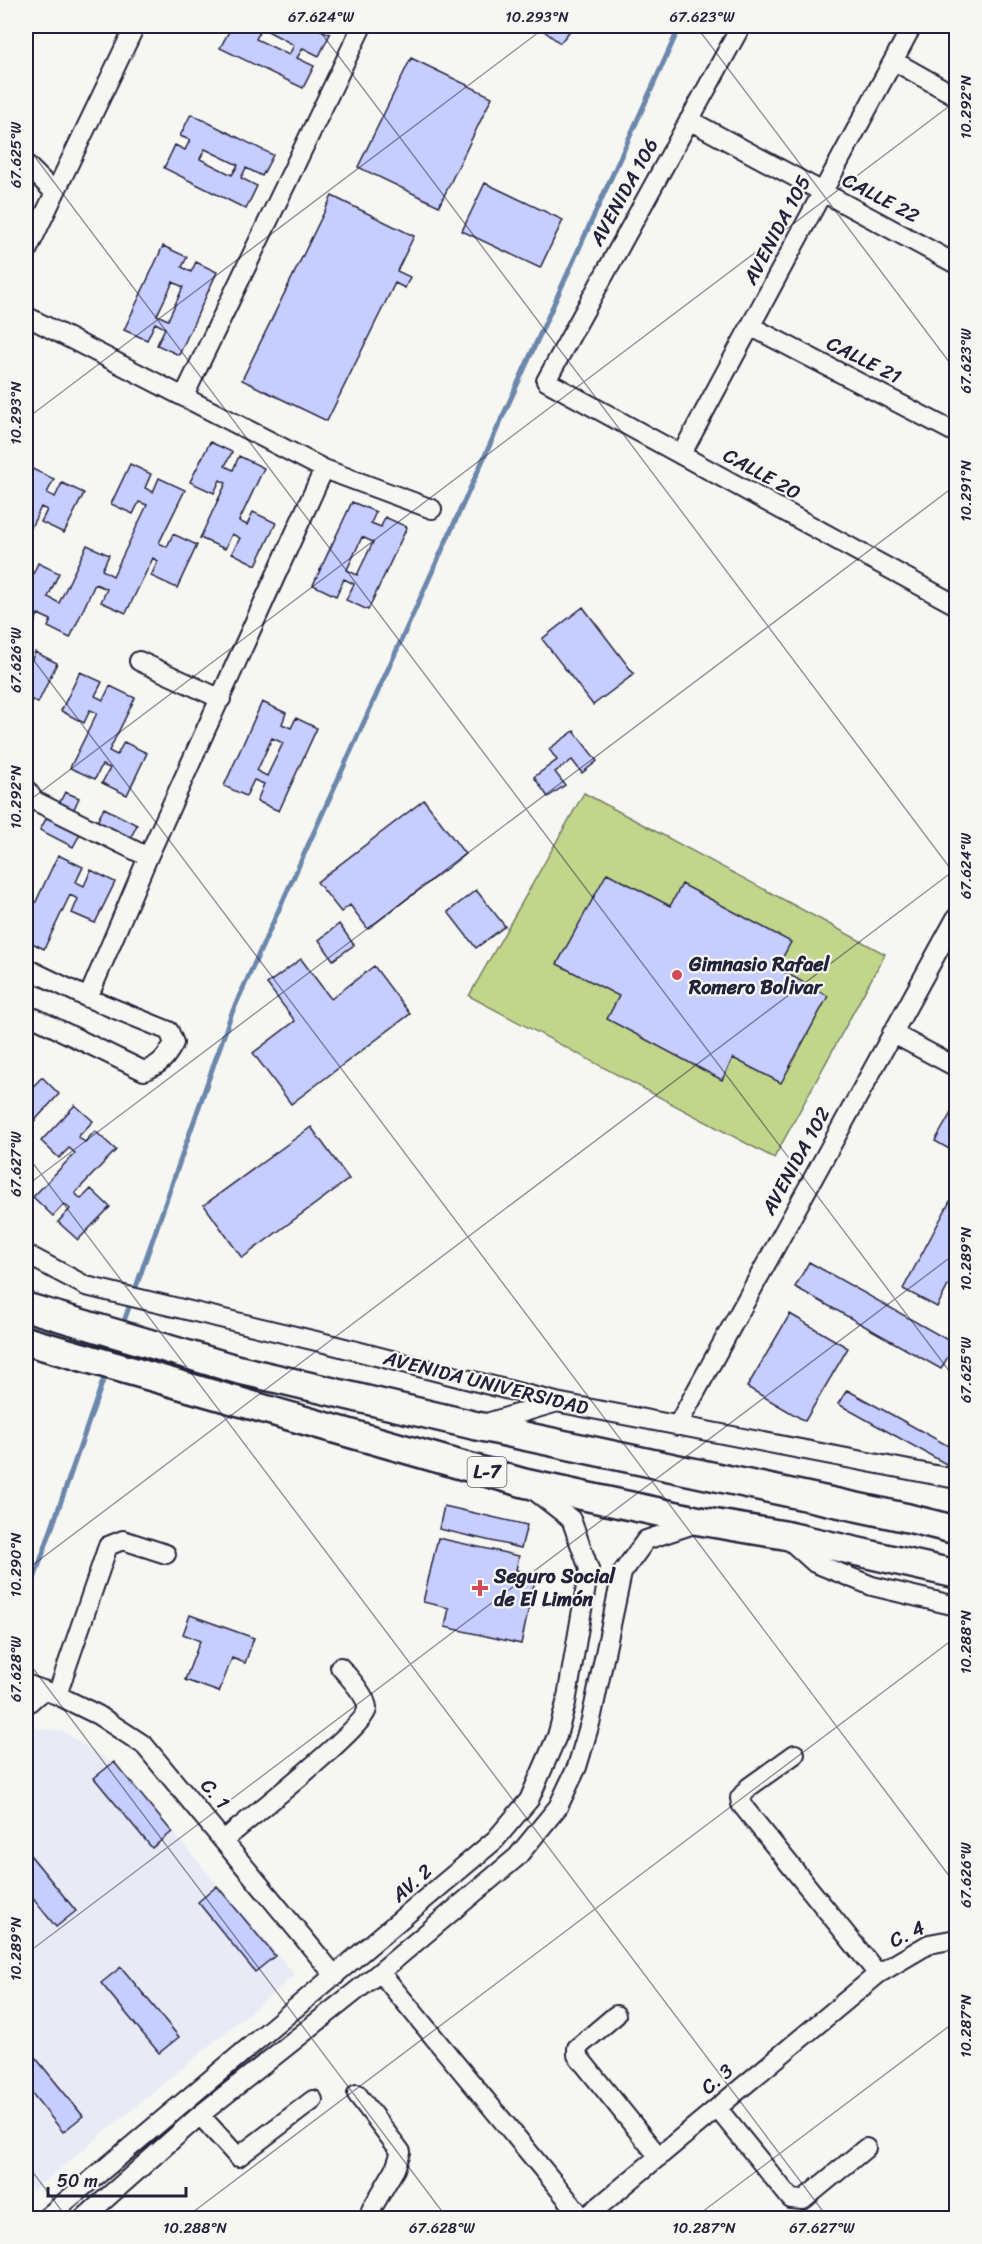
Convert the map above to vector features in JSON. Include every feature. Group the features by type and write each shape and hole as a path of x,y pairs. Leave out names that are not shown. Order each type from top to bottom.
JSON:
{"main road":[{"name":"AVENIDA UNIVERSIDAD","path":"26,1307 236,1368 477,1426 957,1530"},
{"name":"L-7","path":"26,1341 525,1483 700,1521 784,1535 957,1574"}],"street":[{"path":"26,253 135,26"},
{"path":"184,396 362,26"},
{"name":"AVENIDA 106","path":"546,381 741,26"},
{"name":"AVENIDA 105","path":"681,455 912,26"},
{"path":"894,61 957,96"},
{"name":"CALLE 22","path":"689,120 957,264"},
{"path":"26,164 55,193"},
{"path":"26,316 324,469 432,509"},
{"name":"CALLE 21","path":"750,326 957,433"},
{"name":"CALLE 20","path":"546,381 957,605"},
{"path":"88,998 148,857 324,469"},
{"path":"139,661 221,699"},
{"path":"26,789 35,801 148,857"},
{"name":"AVENIDA 102","path":"677,1426 957,918"},
{"path":"26,968 88,998 169,1031 174,1043 167,1058 158,1066 144,1071 35,1018"},
{"path":"892,1033 957,1067"},
{"name":"AVENIDA UNIVERSIDAD","path":"26,1254 86,1286 333,1345 556,1402 957,1479"},
{"path":"477,1426 556,1402"},
{"name":"AV. 2","path":"58,2215 495,1840 529,1800 557,1736 566,1703 589,1569 571,1519 525,1483"},
{"path":"84,2218 200,2115 380,1972 518,1857 558,1807 577,1767 591,1720 622,1573 646,1540 700,1521"},
{"path":"784,1535 815,1563 872,1586 957,1606"},
{"path":"26,1705 50,1693 108,1546 123,1540 166,1554"},
{"path":"224,1840 319,1760 363,1719 367,1709 365,1700 340,1667"},
{"name":"C. 1","path":"26,1684 98,1715 144,1745 335,1976"},
{"path":"795,1754 749,1787 740,1798 741,1804 878,1974"},
{"name":"C. 4","path":"878,1974 929,1944 957,1940"},
{"path":"380,1972 584,2218"},
{"name":"C. 3","path":"584,2218 878,1974"},
{"path":"616,2015 577,2048 577,2055 659,2157"},
{"path":"357,2094 401,2152 395,2169 371,2210 372,2218"},
{"path":"200,2115 238,2157 314,2100"},
{"path":"717,2108 791,2199 803,2200 866,2148"}],"shaded area":[{"path":"27,1727 64,1732 116,1766 295,1975 33,2191 26,2183"}],"green space":[{"name":"Gimnasio Rafael Romero Bolivar","path":"584,793 885,954 774,1158 469,996"}],"building":[{"path":"232,26 242,29 244,26 312,26 330,34 319,56 303,48 297,58 314,66 303,88 220,48","holes":["262,28 294,45 289,55 256,39"]},
{"path":"549,26 573,27 560,43 544,31"},
{"path":"411,58 492,97 439,206 358,167"},
{"path":"191,114 273,155 262,176 246,168 241,178 257,186 246,209 164,168 175,145 185,150 190,140 180,136","holes":["205,149 238,165 232,175 200,159"]},
{"path":"485,183 563,220 540,268 462,231"},
{"path":"332,196 414,236 397,271 410,277 405,288 395,283 327,421 242,380"},
{"path":"163,246 187,257 182,267 191,272 196,262 217,272 179,355 157,345 165,328 155,323 147,340 124,330","holes":["173,282 183,287 168,320 157,315"]},
{"path":"210,442 232,452 225,466 233,470 239,456 264,468 239,521 247,525 253,512 276,523 256,565 232,553 240,538 232,534 225,549 200,538 226,483 220,480 214,493 190,482"},
{"path":"130,464 151,474 145,488 153,492 159,478 185,490 159,543 167,547 173,534 197,545 177,588 151,576 158,561 153,558 126,613 101,602 107,589 95,584 70,638 48,627 51,620 38,614 35,622 26,617 26,590 38,563 59,573 48,597 59,603 87,545 109,555 102,570 113,576 147,505 139,502 133,514 111,504"},
{"path":"28,467 54,479 47,493 55,497 62,483 84,493 64,533 41,522 47,510 41,507 26,538 26,474"},
{"path":"352,502 376,512 371,523 381,527 385,517 407,527 368,610 346,600 354,584 344,579 336,596 313,585","holes":["362,537 373,542 357,575 347,570"]},
{"path":"583,607 634,674 593,705 542,639"},
{"path":"35,652 57,663 38,703 26,697 26,666 28,667"},
{"path":"80,672 102,682 95,696 103,700 110,686 135,698 109,751 117,755 124,742 147,753 127,795 102,783 110,768 102,765 95,779 70,768 97,713 90,710 84,723 61,711"},
{"path":"262,702 286,713 282,724 291,728 296,718 317,728 279,811 257,801 264,784 254,780 246,796 224,786","holes":["272,738 283,743 267,776 257,771"]},
{"path":"574,731 597,761 582,773 572,760 555,772 565,785 548,797 534,777 557,760 549,749"},
{"path":"65,792 79,798 72,813 58,806"},
{"path":"424,800 465,854 368,929 350,905 341,912 317,882"},
{"path":"104,808 137,825 130,839 97,822"},
{"path":"47,817 80,834 73,847 40,830"},
{"path":"58,855 83,867 76,882 84,886 91,870 115,882 95,923 72,913 78,899 70,895 44,949 26,940 26,907 32,910"},
{"path":"607,873 670,906 682,884 791,942 777,968 828,996 781,1083 733,1058 722,1080 607,1019 619,996 557,964"},
{"path":"476,890 505,926 476,948 448,912"},
{"path":"26,891 32,894 26,907"},
{"path":"339,924 354,945 333,960 319,940"},
{"path":"301,959 331,999 374,966 410,1014 291,1104 253,1053 295,1021 267,984"},
{"path":"42,1077 59,1094 26,1130 26,1090 28,1092"},
{"path":"75,1105 93,1121 78,1137 85,1142 95,1131 116,1150 75,1193 81,1199 91,1189 110,1207 78,1240 58,1222 70,1209 64,1204 53,1216 33,1197 75,1153 69,1148 59,1158 41,1141"},
{"path":"951,1113 956,1116 956,1153 935,1141"},
{"path":"311,1127 349,1179 242,1258 204,1205"},
{"path":"956,1190 956,1270 937,1307 903,1289"},
{"path":"809,1262 955,1344 941,1369 795,1287"},
{"path":"790,1314 848,1348 805,1421 747,1387"},
{"path":"847,1390 954,1449 946,1464 838,1404"},
{"path":"444,1506 527,1525 521,1548 439,1529"},
{"name":"Seguro Social de El Limón","path":"438,1538 519,1556 516,1570 536,1575 521,1644 445,1627 449,1608 423,1602"},
{"path":"190,1615 254,1638 245,1663 232,1658 219,1692 185,1680 200,1641 183,1634"},
{"path":"114,1762 172,1832 152,1848 94,1778"},
{"path":"26,1850 76,1911 56,1927 26,1890"},
{"path":"217,1886 275,1956 255,1972 198,1902"},
{"path":"121,1967 179,2037 159,2053 101,1983"},
{"path":"26,2046 83,2116 63,2132 26,2086"}],"waterway":[{"path":"136,1287 231,1015 680,26"},
{"path":"123,1324 129,1307"},
{"path":"26,1602 105,1375"}],"place":[{"name":"Gimnasio Rafael Romero Bolivar","path":"677,975"},
{"name":"Seguro Social de El Limón","path":"480,1588"}]}
